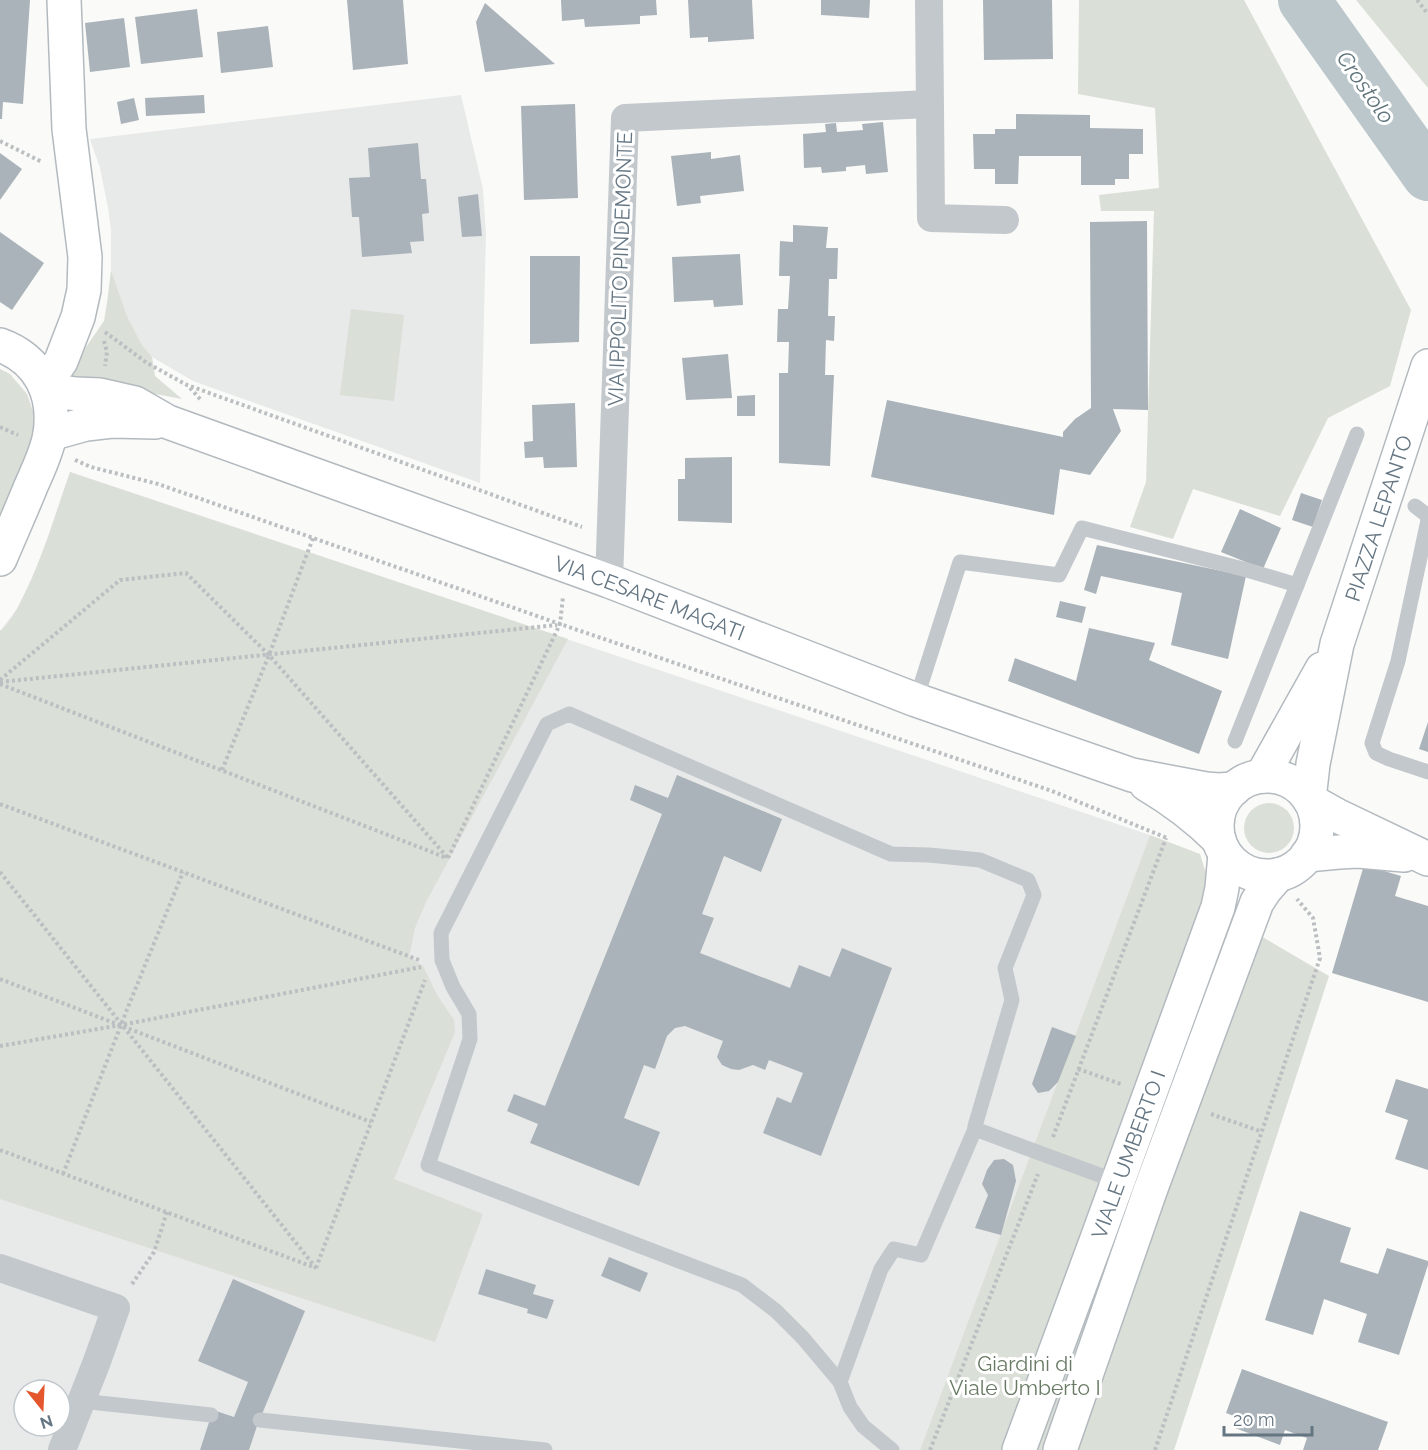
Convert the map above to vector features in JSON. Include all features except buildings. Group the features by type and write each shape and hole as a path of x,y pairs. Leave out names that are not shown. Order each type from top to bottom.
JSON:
{"street":[{"path":"46,387 61,361 89,322 84,290 85,258 69,129 64,0"},
{"path":"929,0 931,218 1005,220"},
{"name":"VIA IPPOLITO PINDEMONTE","path":"609,581 625,118 929,104"},
{"path":"6,347 40,341 89,322"},
{"path":"0,559 40,466 50,434 50,407 46,387 26,359 6,347"},
{"name":"PIAZZA LEPANTO","path":"1336,644 1423,380"},
{"name":"VIA CESARE MAGATI","path":"46,387 135,403 168,422 609,581 916,700 1132,775 1218,790 1248,782"},
{"name":"VIA CESARE MAGATI","path":"50,434 86,424 112,421 168,422"},
{"path":"1310,800 1313,764 1336,644"},
{"name":"VIALE UMBERTO I","path":"1018,1450 1218,908 1222,888 1222,847 1217,832 1218,817 1223,802 1248,782 1336,644"},
{"name":"VIA CESARE MAGATI","path":"1132,775 1182,808 1207,828 1222,847"},
{"path":"1248,782 1277,777 1285,779 1299,787 1310,800 1316,815 1317,832 1307,855"},
{"path":"1310,800 1424,857"},
{"path":"1222,847 1238,866 1253,874 1286,885"},
{"path":"1307,855 1358,851 1424,857"},
{"name":"VIALE UMBERTO I","path":"1060,1450 1150,1191 1257,902 1265,890 1286,885 1295,867 1307,855"},
{"path":"0,1268 116,1308 62,1450"}],"lane":[{"path":"1235,741 1357,434"},
{"path":"1415,506 1428,518 1398,661 1372,743 1376,753 1428,772"},
{"path":"916,700 960,562 1059,575 1082,528 1297,585"},
{"path":"840,1382 881,1269 894,1249 921,1254 975,1129 1012,1000 1005,969 1034,896 1028,880 980,860 891,854 569,714 547,724 441,933 442,960 453,987 469,1014 470,1039 428,1165 741,1284 776,1311 796,1331 840,1382 850,1407 863,1426 892,1450"},
{"path":"975,1129 1117,1182 1150,1191"},
{"path":"81,1401 211,1415"},
{"path":"260,1420 545,1450"}],"path":[{"path":"1417,0 1428,14"},
{"path":"0,141 46,164"},
{"path":"89,322 147,363 187,385 611,538"},
{"path":"91,467 158,484 560,624 1052,791 1174,841"},
{"path":"222,770 313,538"},
{"path":"0,682 120,580 186,573 269,655 448,858"},
{"path":"448,858 560,624 563,596"},
{"path":"0,682 560,624"},
{"path":"0,682 448,858"},
{"path":"0,804 421,961"},
{"path":"0,872 316,1268"},
{"path":"63,1174 183,872"},
{"path":"1155,1450 1320,958 1313,918 1286,885"},
{"path":"0,1046 121,1025 423,966"},
{"path":"316,1268 427,974"},
{"path":"0,979 371,1122"},
{"path":"1078,1069 1127,1086"},
{"path":"1207,1113 1262,1132"},
{"path":"0,1150 316,1268"},
{"path":"116,1308 154,1252 167,1212"}],"shaded area":[{"path":"461,95 483,189 486,234 480,483 193,381 152,357 142,345 127,316 111,270 111,230 108,208 100,168 90,139"},
{"path":"70,472 1150,835 920,1450 0,1450 0,631 17,609 33,576"}],"green space":[{"path":"1079,0 1244,0 1411,310 1390,386 1328,418 1280,516 1193,489 1173,539 1130,527 1146,482 1154,211 1101,211 1099,195 1159,188 1155,108 1078,94"},
{"path":"1356,0 1428,0 1428,88"},
{"path":"111,270 127,316 142,345 152,357 155,376 182,399 71,378 70,370 104,321"},
{"path":"351,309 404,315 394,401 340,395"},
{"path":"0,369 10,374 27,394 34,414 29,452 0,514"},
{"path":"70,472 568,639 426,902 415,928 409,957 423,966 437,995 454,1020 455,1032 394,1179 483,1214 435,1342 0,1199 0,631 15,612 26,591"},
{"path":"1269,803 1287,810 1294,828 1287,846 1269,853 1251,846 1244,828 1251,810"},
{"name":"Giardini di Viale Umberto I","path":"1150,835 1200,854 1208,880 1199,912 1259,935 1329,976 1174,1450 920,1450"}],"waterway":[{"name":"Crostolo","path":"1304,0 1428,175"}]}
